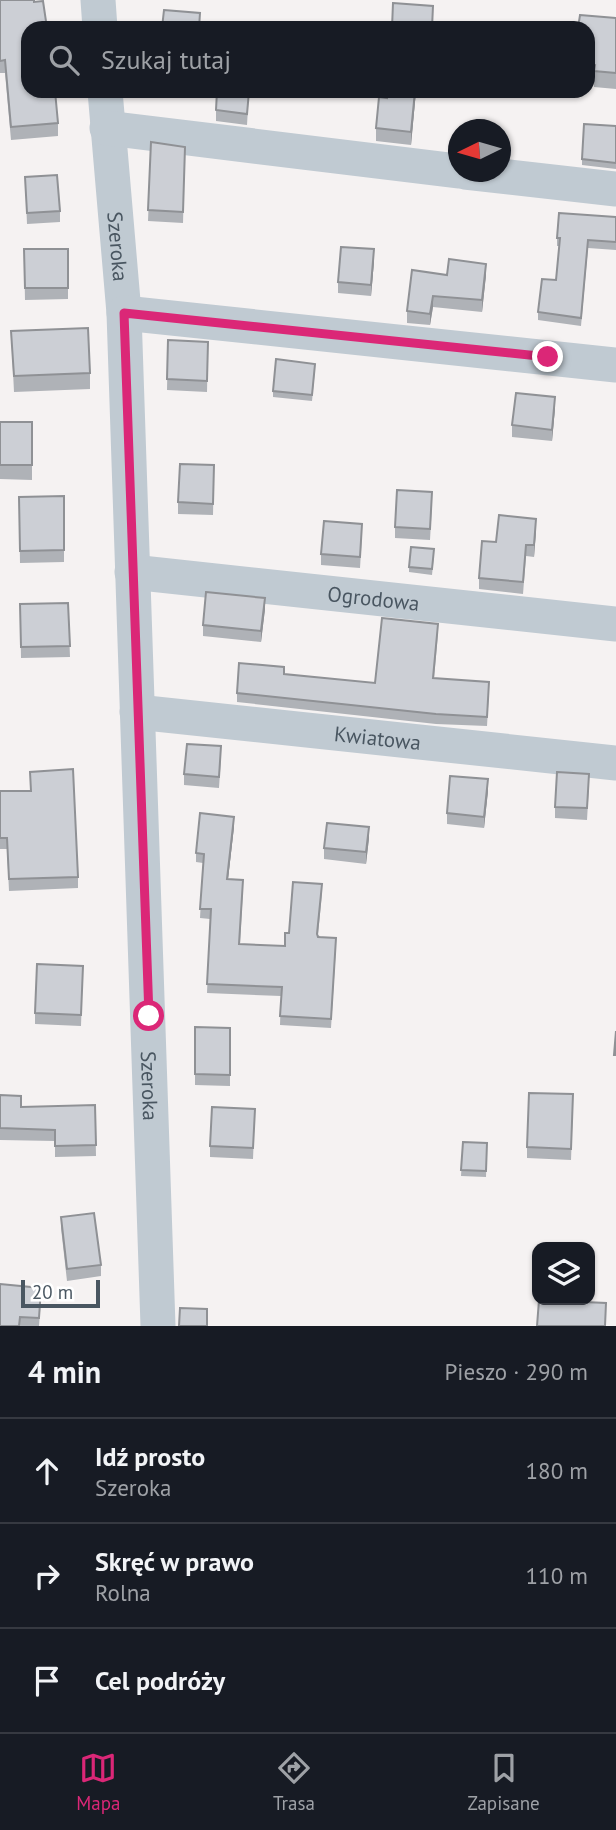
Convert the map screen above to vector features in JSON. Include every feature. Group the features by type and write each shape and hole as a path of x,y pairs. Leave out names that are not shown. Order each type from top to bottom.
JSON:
{"street":[{"path":"98,0 100,21"},
{"name":"Szeroka","path":"105,98 124,313 158,1326"},
{"path":"107,128 448,170"},
{"path":"511,177 616,189"},
{"path":"124,313 616,365"},
{"name":"Ogrodowa","path":"132,572 616,624"},
{"name":"Kwiatowa","path":"137,712 616,763"}],"building":[{"path":"0,0 43,1 46,21 21,21 21,98 56,98 58,123 11,127 5,60 0,61"},
{"path":"393,3 433,6 432,21 392,21"},
{"path":"164,10 200,13 199,21 163,21"},
{"path":"580,15 616,18 616,73 595,71 595,21 579,21"},
{"path":"217,98 248,98 247,114 216,110"},
{"path":"379,98 414,98 411,132 376,128"},
{"path":"584,124 616,126 616,163 582,159"},
{"path":"151,142 185,147 183,212 148,210"},
{"path":"57,175 60,211 27,213 25,177"},
{"path":"559,213 616,217 616,242 588,240 581,318 538,312 542,279 556,280 560,238 557,238"},
{"path":"341,247 374,249 371,285 338,282"},
{"path":"24,249 68,249 68,288 25,288"},
{"path":"449,259 486,264 482,300 433,296 430,314 407,311 412,270 447,275"},
{"path":"88,328 90,373 14,376 11,331"},
{"path":"168,340 208,342 207,381 167,379"},
{"path":"276,359 315,364 312,395 273,391"},
{"path":"516,393 555,397 552,430 512,425"},
{"path":"0,422 32,422 32,465 0,465"},
{"path":"180,464 214,465 213,504 178,502"},
{"path":"397,490 432,492 430,529 395,527"},
{"path":"64,496 64,550 20,551 19,497"},
{"path":"499,515 536,519 534,545 526,545 523,582 479,578 482,541 496,542"},
{"path":"324,521 362,524 360,557 321,554"},
{"path":"411,547 434,549 432,569 409,567"},
{"path":"206,592 265,598 261,631 203,625"},
{"path":"68,603 70,646 21,647 20,604"},
{"path":"382,618 438,624 433,678 489,682 487,717 237,693 239,663 284,667 284,674 375,683"},
{"path":"187,744 221,746 219,777 184,774"},
{"path":"73,769 78,877 9,879 7,838 0,838 0,791 31,791 30,772"},
{"path":"557,772 589,774 587,808 555,807"},
{"path":"450,776 488,779 484,817 447,813"},
{"path":"200,813 234,817 227,879 243,880 239,944 285,946 285,933 289,933 293,882 322,884 317,934 318,937 336,938 331,1019 280,1016 282,987 207,984 211,909 200,909 204,854 196,853"},
{"path":"327,823 369,827 366,852 324,848"},
{"path":"37,964 83,966 81,1015 35,1013"},
{"path":"195,1027 230,1028 230,1075 195,1074"},
{"path":"529,1093 573,1094 571,1149 527,1147"},
{"path":"0,1095 21,1096 21,1107 95,1105 96,1145 55,1146 55,1130 0,1128"},
{"path":"212,1107 255,1109 253,1148 210,1146"},
{"path":"463,1142 487,1143 486,1171 461,1170"},
{"path":"94,1213 101,1265 67,1269 61,1217"},
{"path":"0,1284 41,1288 39,1318 20,1317 19,1326 0,1326"},
{"path":"606,1303 605,1326 537,1326 539,1305"},
{"path":"180,1308 207,1309 207,1326 179,1326"}],"route":[{"path":"149,1016 124,313 548,357"}]}
